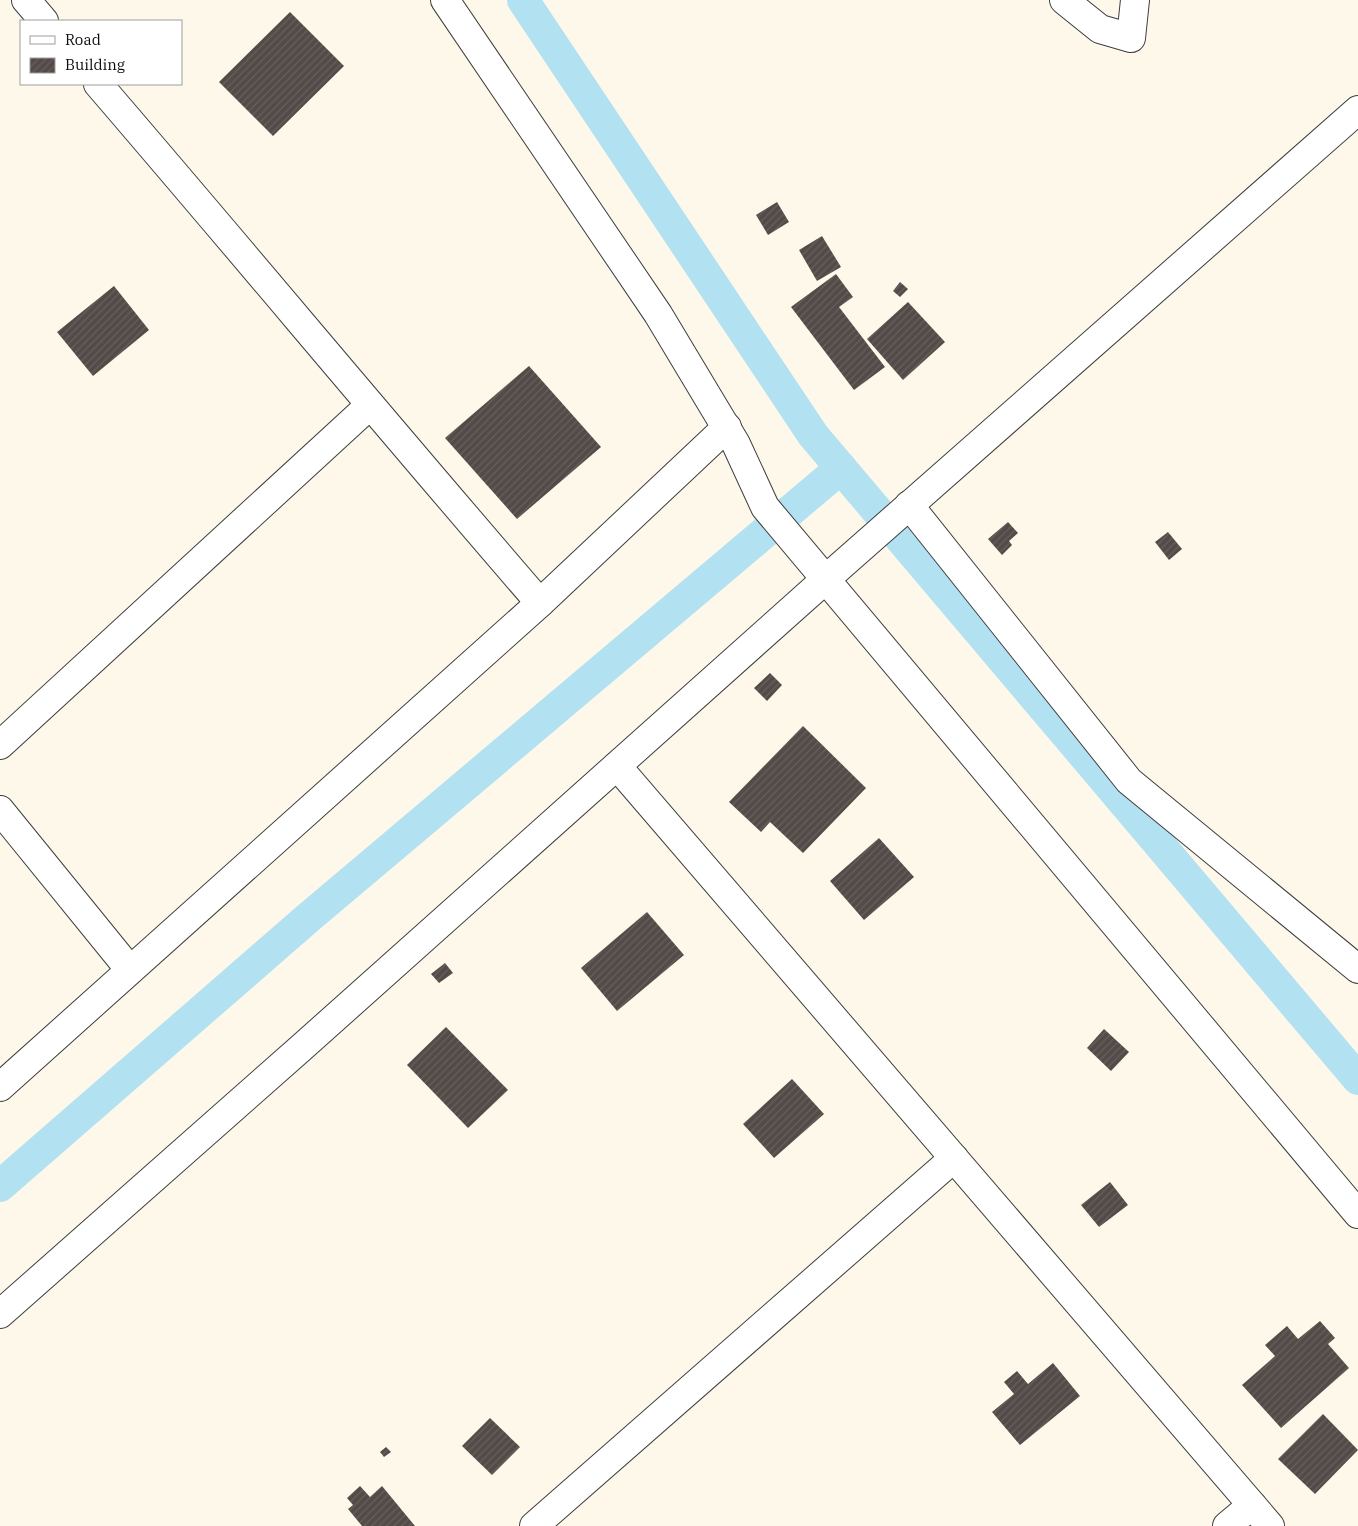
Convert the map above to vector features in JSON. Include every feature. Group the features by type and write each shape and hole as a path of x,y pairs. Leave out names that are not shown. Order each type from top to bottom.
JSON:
{"street":[{"path":"26,0 43,20"},
{"path":"445,0 658,314 727,427 765,507 1358,1214"},
{"path":"1064,0 1100,29 1131,38 1135,0"},
{"path":"99,85 267,281 369,406 540,603"},
{"path":"0,1314 826,578 1358,110"},
{"path":"0,745 369,406"},
{"path":"0,1087 540,603 727,427"},
{"path":"910,505 1129,781 1358,969"},
{"path":"617,766 1270,1526"},
{"path":"0,810 130,970"},
{"path":"534,1526 954,1158"},
{"path":"1228,1526 1252,1505"}],"building":[{"path":"290,12 344,66 273,136 219,82"},
{"path":"777,202 789,222 768,235 756,215"},
{"path":"822,236 841,267 817,281 799,250"},
{"path":"836,274 853,297 839,307 885,367 854,390 791,307"},
{"path":"900,282 908,289 900,297 893,291"},
{"path":"114,286 149,330 93,376 57,332"},
{"path":"908,302 945,342 903,380 867,339"},
{"path":"529,366 601,447 517,519 445,438"},
{"path":"1008,522 1018,533 1009,541 1012,545 1002,555 988,539"},
{"path":"1168,532 1182,549 1169,560 1155,542"},
{"path":"770,673 782,685 767,701 754,688"},
{"path":"803,726 866,788 803,853 770,822 761,832 729,802"},
{"path":"879,838 914,877 864,920 830,881"},
{"path":"647,912 684,955 617,1011 581,968"},
{"path":"445,963 453,973 439,983 431,974"},
{"path":"446,1027 508,1090 468,1128 407,1065"},
{"path":"1104,1029 1129,1052 1111,1071 1087,1048"},
{"path":"792,1079 824,1114 774,1158 743,1124"},
{"path":"1110,1182 1128,1205 1099,1227 1081,1205"},
{"path":"1320,1321 1335,1338 1328,1344 1349,1368 1281,1428 1242,1385 1275,1356 1265,1345 1287,1326 1298,1339"},
{"path":"1053,1363 1080,1396 1020,1445 992,1412 1014,1394 1004,1382 1017,1371 1028,1384"},
{"path":"1323,1414 1358,1450 1315,1494 1278,1459"},
{"path":"490,1418 520,1447 492,1475 462,1446"},
{"path":"386,1447 391,1452 384,1457 380,1452"},
{"path":"360,1486 370,1497 382,1486 415,1526 362,1526 348,1509 353,1505 347,1498"}],"waterway":[{"path":"523,0 813,435 1358,1079"},
{"path":"0,1186 308,918 841,468"}]}
